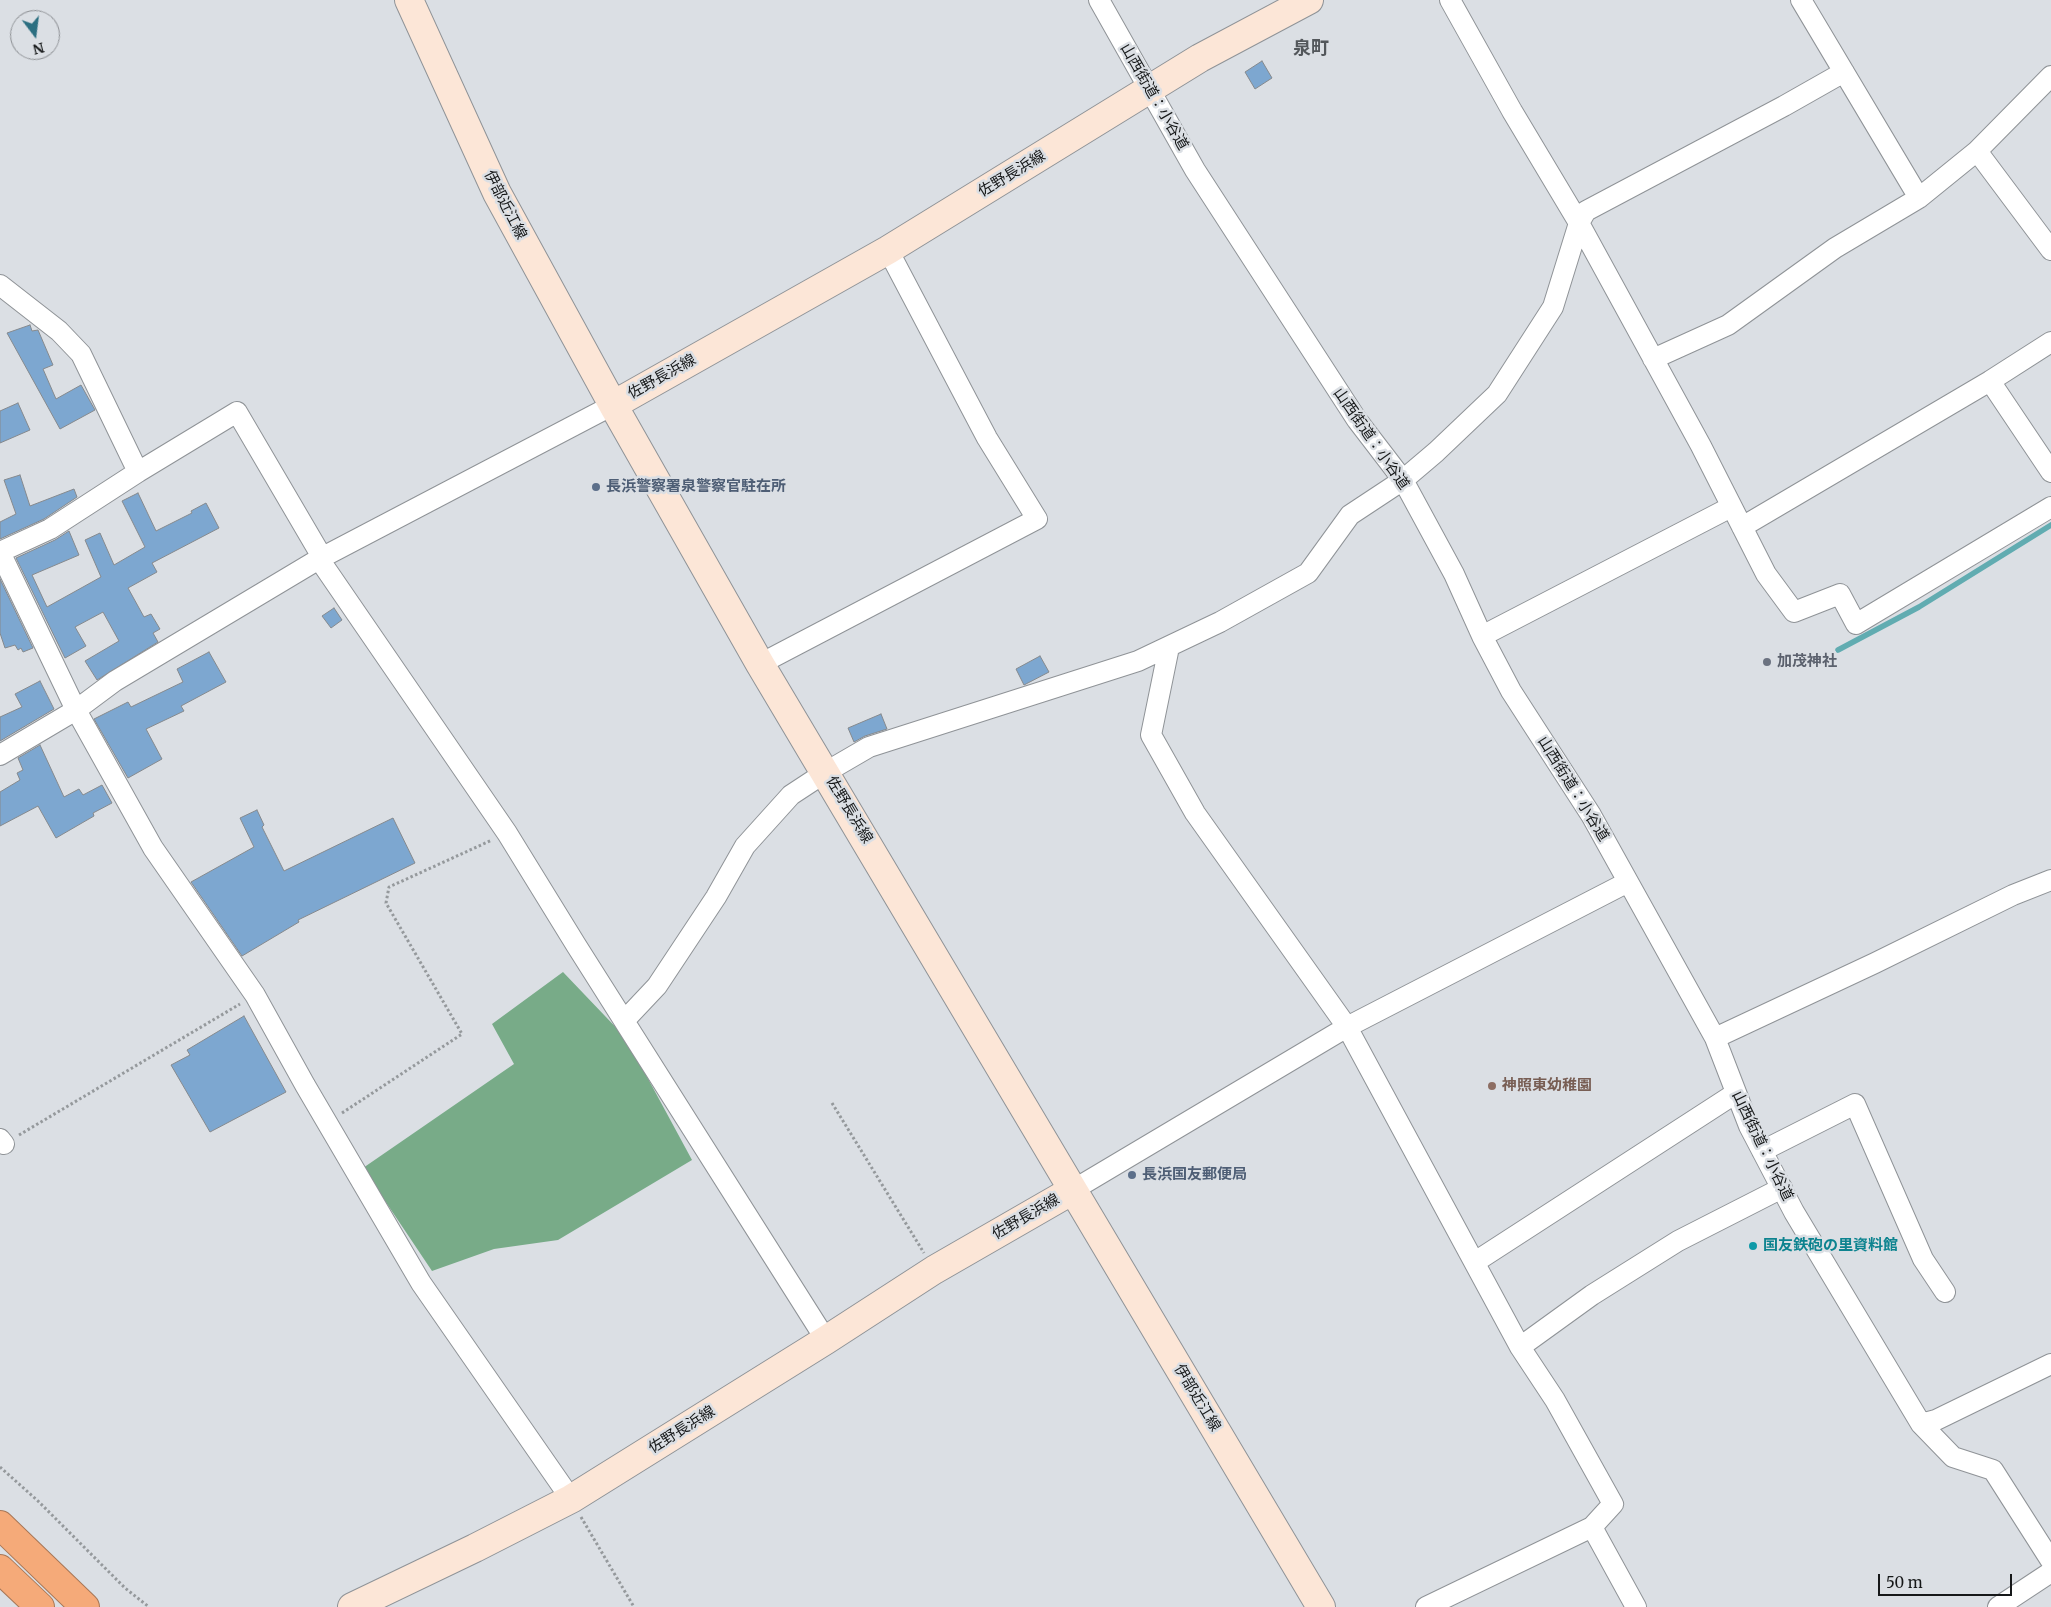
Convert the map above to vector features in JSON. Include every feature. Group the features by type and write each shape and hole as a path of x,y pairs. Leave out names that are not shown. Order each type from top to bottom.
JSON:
{"highway":[{"path":"0,1525 85,1607"},
{"path":"0,1569 40,1607"}],"main road":[{"name":"伊部近江線","path":"409,0 497,193 613,404"},
{"name":"佐野長浜線","path":"352,1607 571,1499 826,1340 934,1270 1073,1190 760,664 613,404 888,250 1200,58 1309,0"},
{"name":"伊部近江線","path":"1073,1190 1321,1607"}],"street":[{"name":"山西街道：小谷道","path":"1099,0 1195,170 1357,420 1403,480 1454,574 1482,636 1511,691 1591,814 1663,948 1715,1038 1749,1126 1794,1212 1921,1424 1953,1458 1993,1470 2051,1561"},
{"path":"1450,0 1512,111 1579,223 1766,574 1794,612 1840,594 1856,624 2051,507"},
{"path":"1801,0 1920,198"},
{"path":"624,1021 657,986 716,897 745,846 791,796 826,772 869,747 1138,661 1220,622 1308,573 1350,515 1403,480 1436,452 1497,394 1553,307 1579,223 1586,212 1844,72"},
{"path":"1653,360 1728,325 1835,248 1920,198 1977,151 2051,76"},
{"path":"1977,151 2051,250"},
{"path":"760,664 1037,519 987,438 888,250"},
{"path":"0,284 59,331 81,354 138,472"},
{"path":"1742,527 1990,381 2051,342"},
{"path":"1990,381 2051,472"},
{"path":"0,755 76,710 115,681 320,558 613,404"},
{"path":"571,1499 421,1283 327,1123 255,995 153,848 76,710 0,552 50,529 138,472 237,412 320,558 507,833 826,1340"},
{"path":"1482,636 1732,507"},
{"path":"1168,647 1151,735 1195,812 1347,1027 1520,1347 1555,1400 1613,1504 1592,1527 1426,1607"},
{"path":"1715,1038 1876,963 2013,895 2051,880"},
{"path":"1073,1190 1347,1027 1628,882"},
{"path":"1474,1262 1736,1093"},
{"path":"1762,1151 1855,1104 1923,1259 1945,1292"},
{"path":"1520,1347 1592,1295 1678,1241 1782,1188"},
{"path":"1921,1424 1945,1416 2051,1364"},
{"path":"1592,1527 1636,1607"},
{"path":"1998,1607 2051,1572"}],"path":[{"path":"327,1123 462,1034 386,903 389,887 507,833"},
{"path":"2,1142 255,995"},
{"path":"832,1103 934,1270"},
{"path":"0,1467 38,1501 125,1588 149,1607"},
{"path":"571,1499 634,1607"}],"green space":[{"path":"563,972 626,1038 692,1160 558,1240 494,1249 432,1271 363,1168 514,1064 492,1024"}],"building":[{"path":"1262,61 1272,78 1255,89 1245,72"},
{"path":"30,325 32,331 38,330 53,365 43,369 56,399 81,385 95,410 60,429 7,333"},
{"path":"18,403 30,430 0,443 0,411"},
{"path":"20,475 30,506 74,489 77,497 44,519 0,539 0,522 16,514 4,480"},
{"path":"138,493 156,531 192,513 191,511 206,503 219,528 152,563 157,572 128,588 144,617 151,614 160,629 153,633 158,642 97,680 85,661 119,641 103,612 75,627 86,646 65,658 16,558 55,540 69,531 79,555 32,575 47,607 101,577 85,540 100,533 114,565 145,547 122,501"},
{"path":"0,579 33,648 23,652 21,648 18,650 15,645 5,648 0,633"},
{"path":"334,608 342,620 331,628 322,616"},
{"path":"209,652 226,682 181,706 184,711 146,729 162,759 128,778 94,719 128,702 131,707 183,682 177,669"},
{"path":"1040,656 1049,672 1024,685 1016,669"},
{"path":"40,681 54,709 0,741 0,717 22,707 15,694"},
{"path":"881,714 887,729 865,736 854,742 848,728"},
{"path":"40,745 64,797 79,789 83,795 102,785 112,803 93,813 94,816 56,838 38,806 0,826 0,792 20,780 17,773 23,770 18,758"},
{"path":"257,810 264,825 262,827 284,871 393,818 415,863 298,920 299,922 242,956 191,882 254,847 240,818"},
{"path":"244,1016 286,1092 210,1132 171,1065 190,1055 187,1050"}],"waterway":[{"path":"1838,650 1919,607 2051,525"}],"place":[{"name":"長浜警察署泉警察官駐在所","path":"596,487"},
{"name":"加茂神社","path":"1767,662"},
{"name":"神照東幼稚園","path":"1492,1086"},
{"name":"長浜国友郵便局","path":"1132,1175"},
{"name":"国友鉄砲の里資料館","path":"1753,1246"}],"district":[{"name":"泉町","path":"1311,49"}]}
